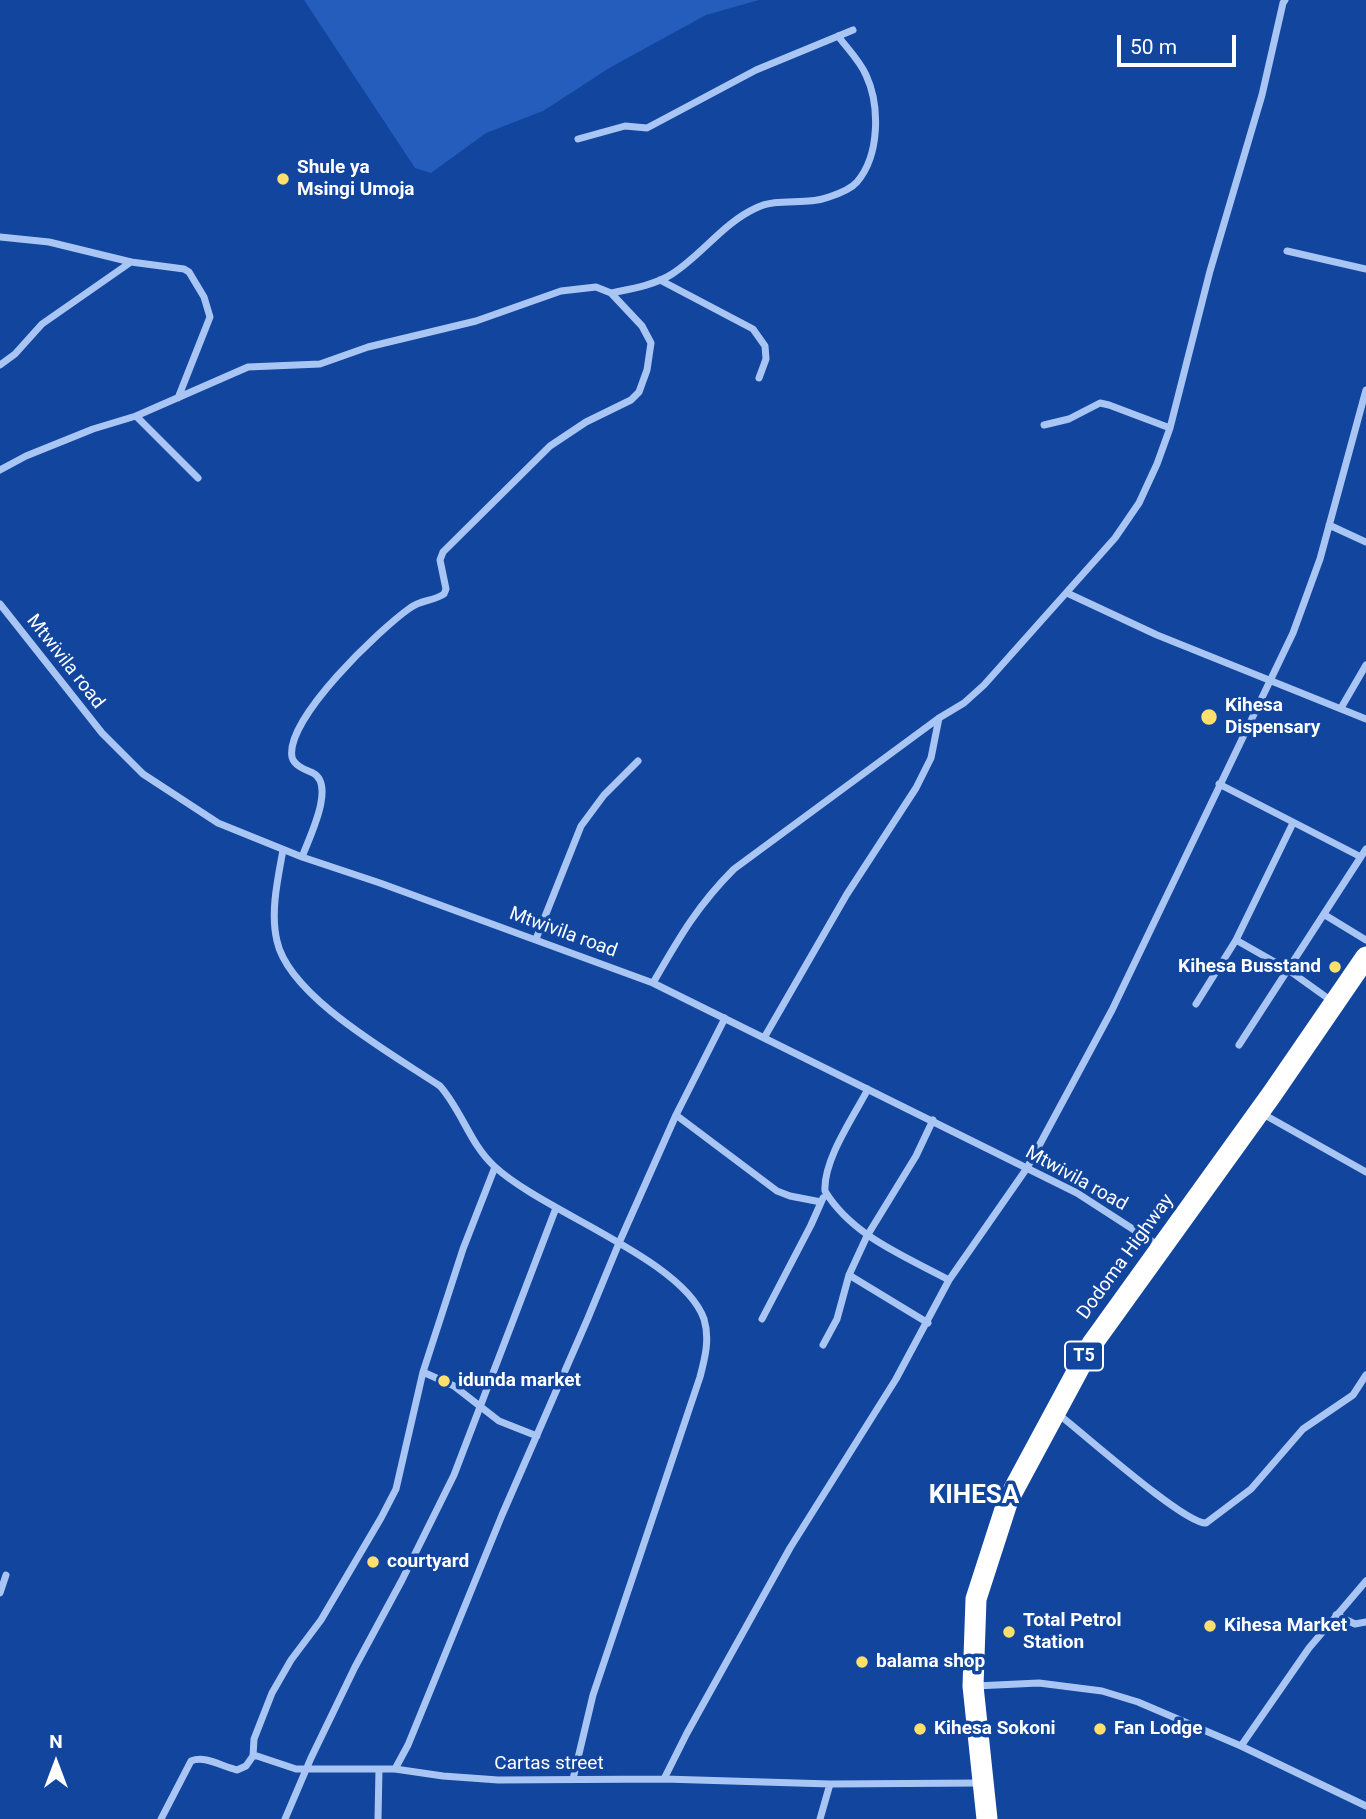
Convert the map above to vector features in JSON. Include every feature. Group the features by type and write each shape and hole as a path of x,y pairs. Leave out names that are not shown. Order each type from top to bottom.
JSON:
{"highway":[{"name":"Dodoma Highway","path":"988,1819 973,1686 976,1599 1008,1500 1092,1343 1259,1112 1366,957"}],"street":[{"path":"653,983 690,919 709,894 734,869 939,718 964,703 984,685 1115,538 1139,503 1170,428 1210,271 1262,95 1285,0"},
{"path":"578,139 625,126 647,128 756,70 853,30"},
{"path":"611,293 672,274 756,207 769,203 816,201 856,183 873,143 877,120 875,103 866,73 838,36"},
{"path":"0,237 49,242 131,262 184,269 189,272 210,311 209,323 178,398"},
{"path":"1287,251 1366,269"},
{"path":"0,365 15,354 42,324 131,262"},
{"path":"660,279 753,329 765,346 766,359 759,378"},
{"path":"0,470 26,456 93,429 136,416 248,367 320,364 368,347 476,321 561,291 596,287 611,293 642,326 651,342 647,370 639,392 631,400 586,422 550,446 526,467 443,552 440,560 446,589 444,594 412,606 394,621 358,654 310,709 294,745 292,757 295,764 322,780 323,796 302,857"},
{"path":"664,1779 790,1548 896,1378 949,1280 1027,1168 1112,1010 1293,633 1308,595 1366,390"},
{"path":"1044,425 1069,419 1100,403 1170,428"},
{"path":"136,416 198,478"},
{"path":"1329,525 1366,542"},
{"path":"1067,593 1268,682 1366,719"},
{"name":"Mtwivila road","path":"0,604 102,733 143,774 218,823 302,857 653,983 1077,1193 1160,1247"},
{"path":"1341,708 1366,665"},
{"path":"764,1038 847,894 916,788 930,758 939,718"},
{"path":"536,939 581,826 604,795 638,761"},
{"path":"1219,784 1361,857"},
{"path":"1196,1004 1236,940 1293,823"},
{"path":"1239,1045 1366,849"},
{"path":"283,850 275,931 286,965 324,1006 440,1086 454,1101 477,1146 495,1167 556,1208 619,1242 680,1284 703,1317 707,1342 701,1377 593,1695 573,1779"},
{"path":"1325,915 1366,940"},
{"path":"1236,940 1287,969 1333,1002"},
{"path":"395,1769 408,1745 619,1242 676,1115 725,1018"},
{"path":"762,1320 821,1202 827,1173 838,1146 868,1088"},
{"path":"1259,1112 1366,1172"},
{"path":"676,1115 777,1191 821,1202"},
{"path":"823,1345 837,1320 849,1275 867,1236 916,1156 933,1121"},
{"path":"161,1819 191,1761 208,1760 240,1770 246,1766 253,1756 254,1739 272,1693 291,1660 321,1620 396,1489 423,1372 463,1249 495,1167"},
{"path":"825,1191 837,1207 867,1236 949,1280"},
{"path":"285,1819 355,1667 440,1504 481,1409 496,1360 556,1208"},
{"path":"849,1275 928,1323"},
{"path":"423,1372 454,1386 499,1421 537,1436"},
{"path":"1055,1411 1161,1497 1192,1519 1206,1523 1251,1489 1303,1429 1353,1395 1366,1375"},
{"path":"0,1592 6,1575"},
{"path":"1241,1746 1309,1648 1366,1581"},
{"path":"1336,1615 1355,1624 1366,1622"},
{"path":"973,1686 1039,1683 1102,1691 1138,1702 1241,1746 1366,1806"},
{"name":"Cartas street","path":"253,1756 260,1756 291,1768 395,1769 498,1780 983,1783"},
{"path":"378,1819 379,1769"},
{"path":"820,1819 830,1784"}],"shaded area":[{"path":"304,0 759,0 706,15 611,67 543,111 486,133 431,173 415,168"}],"place":[{"name":"Shule ya Msingi Umoja","path":"283,179"},
{"name":"Kihesa Dispensary","path":"1209,717"},
{"name":"Kihesa Busstand","path":"1335,967"},
{"name":"idunda market","path":"444,1381"},
{"name":"courtyard","path":"373,1562"},
{"name":"Kihesa Market","path":"1210,1626"},
{"name":"Total Petrol Station","path":"1009,1632"},
{"name":"balama shop","path":"862,1662"},
{"name":"Kihesa Sokoni","path":"920,1729"},
{"name":"Fan Lodge","path":"1100,1729"}],"district":[{"name":"KIHESA","path":"974,1496"}]}
